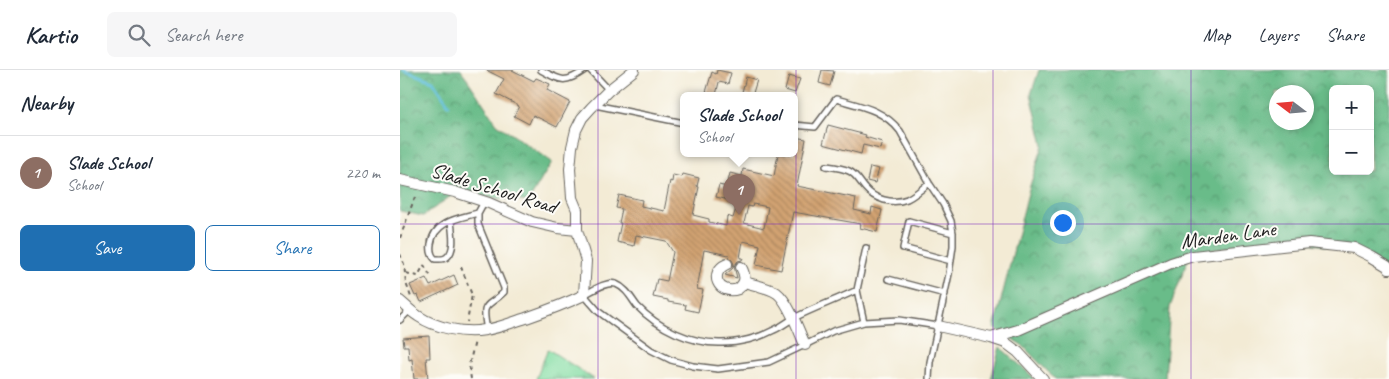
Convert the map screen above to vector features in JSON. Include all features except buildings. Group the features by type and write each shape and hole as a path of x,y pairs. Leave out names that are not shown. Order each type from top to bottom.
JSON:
{"street":[{"path":"400,301 427,321 470,331 487,330 564,305 584,295 586,261 577,230 577,210 572,198 570,169 572,147 576,130 582,118 609,90 634,70"},
{"name":"Slade School Road","path":"400,180 455,192 532,222 577,230"},
{"name":"Marden Lane","path":"991,338 1018,330 1171,262 1194,256 1309,243 1354,248 1387,266 1389,270"},
{"path":"727,264 722,266 717,274 720,286 728,291 738,289 744,282 744,273 741,267"},
{"path":"744,282 760,286 778,294 787,306 805,346"},
{"path":"938,326 991,338 1006,344 1018,352 1042,379"}],"lane":[{"path":"541,70 563,80 570,79 585,70"},
{"path":"590,70 609,90"},
{"path":"798,126 815,127 836,98 882,114 894,123 900,131 942,204 950,221 953,233 953,246 930,362 929,379"},
{"path":"594,105 680,122"},
{"path":"826,166 849,171 875,197 886,201 906,199 929,183"},
{"path":"484,202 478,213 478,224 504,288 504,292 488,303 485,308 484,315 487,330"},
{"path":"451,222 453,242 451,251 448,257 435,259 432,255 431,245 437,230 444,224 478,213"},
{"path":"951,261 903,248 909,221 953,233"},
{"path":"864,322 857,290 866,248"},
{"path":"888,279 945,294"},
{"path":"857,290 793,319 774,331 739,341 722,343 703,342 683,336 662,326 637,305 622,288 615,284 608,284 584,295 599,312 651,350 671,360 693,366 718,369 768,362 805,346 832,331 864,322 899,320 938,326"},
{"path":"400,320 410,310"}],"path":[{"path":"400,238 420,184"},
{"path":"400,254 404,264 406,283 412,299"},
{"path":"405,273 418,276 424,265 431,277"},
{"path":"462,267 472,295 470,331 474,348 469,365 471,379"}],"green space":[{"path":"400,70 461,70 497,124 552,162 528,202 455,193 423,216 400,211"},
{"path":"1039,70 1389,70 1389,270 1352,251 1309,243 1244,244 1190,254 1170,307 1165,379 1055,379 1022,345 994,328 1029,189 1043,145 1031,94"},
{"path":"1000,347 1033,377 1034,379 991,379"},
{"path":"548,349 594,379 536,379"}],"waterway":[{"path":"403,70 433,81 449,105"}],"place":[{"name":"Slade School","path":"739,215"}]}
